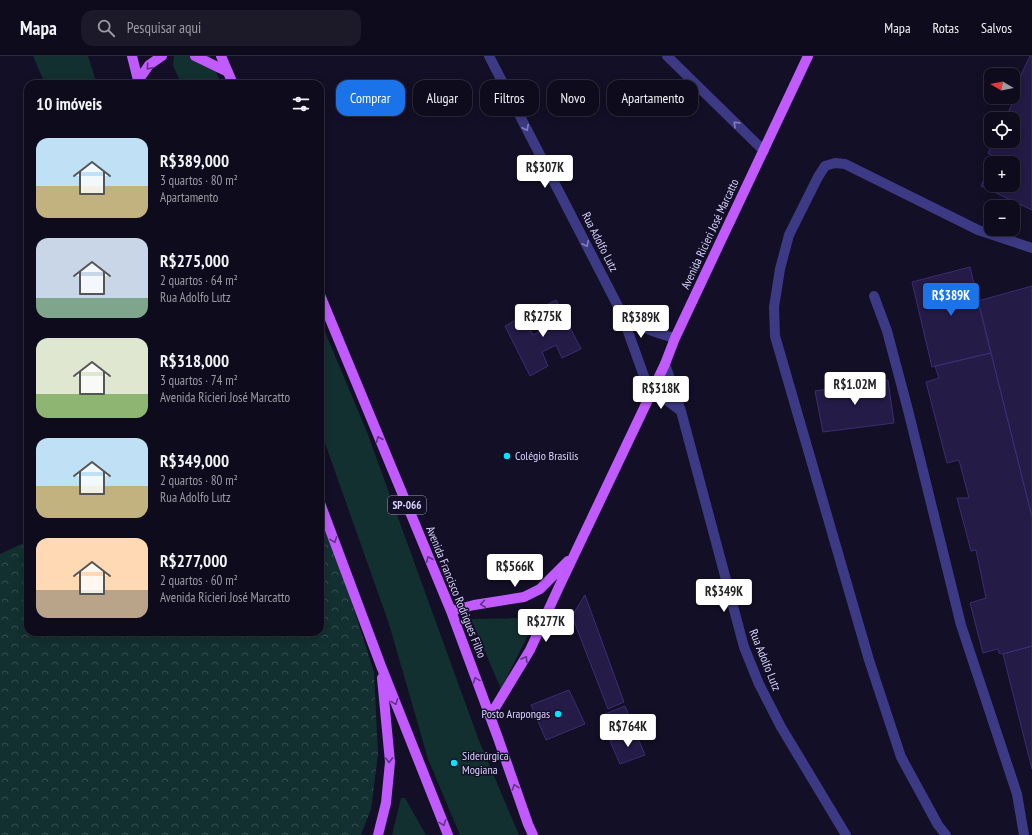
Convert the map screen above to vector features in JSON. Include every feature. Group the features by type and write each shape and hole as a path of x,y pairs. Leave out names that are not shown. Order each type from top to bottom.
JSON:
{"main road":[{"path":"132,56 138,80"},
{"path":"139,80 150,65 162,56"},
{"path":"195,56 228,72"},
{"path":"221,56 231,80"},
{"name":"Avenida Ricieri José Marcatto","path":"490,716 530,650 808,56"},
{"name":"Avenida Francisco Rodrigues Filho","path":"324,305 451,612 533,835"},
{"path":"324,514 381,666 448,835"},
{"name":"Avenida Ricieri José Marcatto","path":"451,612 474,605 524,597 540,589 575,554"},
{"path":"378,835 386,803 390,762 381,666"}],"street":[{"name":"Rua Adolfo Lutz","path":"489,56 621,312 650,393"},
{"path":"667,56 764,151"},
{"path":"946,835 938,825 901,757 872,668 775,336 774,307 780,269 789,235 825,166 835,163 845,164 867,174 978,230 1032,248"},
{"path":"874,296 887,331 961,625 1017,794 1024,835"},
{"name":"Rua Adolfo Lutz","path":"621,312 633,322 647,330 675,338"},
{"name":"Rua Adolfo Lutz","path":"664,364 681,411 744,646 759,684 781,727 846,835"},
{"path":"650,393 665,399 681,411"}],"green space":[{"path":"33,56 88,56 96,80 43,80"},
{"path":"174,56 210,56 219,80 179,80 173,65"},
{"path":"324,330 367,432 478,738 519,835 460,835 428,759 389,624 324,440"},
{"path":"324,516 374,672 378,754 371,809 361,835 0,835 0,554 24,543 24,636 324,636"},
{"path":"538,615 501,689 471,619 517,618"},
{"path":"401,798 405,798 426,835 392,835"}],"building":[{"path":"1030,56 1032,56 1032,210 1020,204 1020,200 1011,200 994,192 1020,192 1020,156 993,156 988,153 990,148 1020,148 1020,112 1008,112 1012,104 1020,104 1020,77"},
{"path":"984,179 984,187 981,186"},
{"path":"970,267 991,353 932,367 912,282"},
{"path":"1032,286 1032,517 978,301"},
{"path":"556,300 581,349 562,358 556,345 542,352 548,366 530,376 505,326 523,316 533,335 547,327 539,309"},
{"path":"991,353 1032,517 1032,646 1003,654 999,653 998,649 983,653 970,603 986,598 976,550 971,551 957,498 969,498 959,460 947,463 926,382 939,378 935,366"},
{"path":"888,380 894,423 823,432 815,391"},
{"path":"585,595 624,702 608,709 572,616"},
{"path":"1032,646 1032,769 1003,654"},
{"name":"Posto Arapongas","path":"569,690 585,724 546,740 531,705"},
{"path":"625,706 635,731 610,741 600,716"},
{"path":"635,731 645,755 620,764 610,741"}],"place":[{"name":"Colégio Brasílis","path":"507,456"},
{"name":"Posto Arapongas","path":"558,714"},
{"name":"Siderúrgica Mogiana","path":"454,763"}]}
